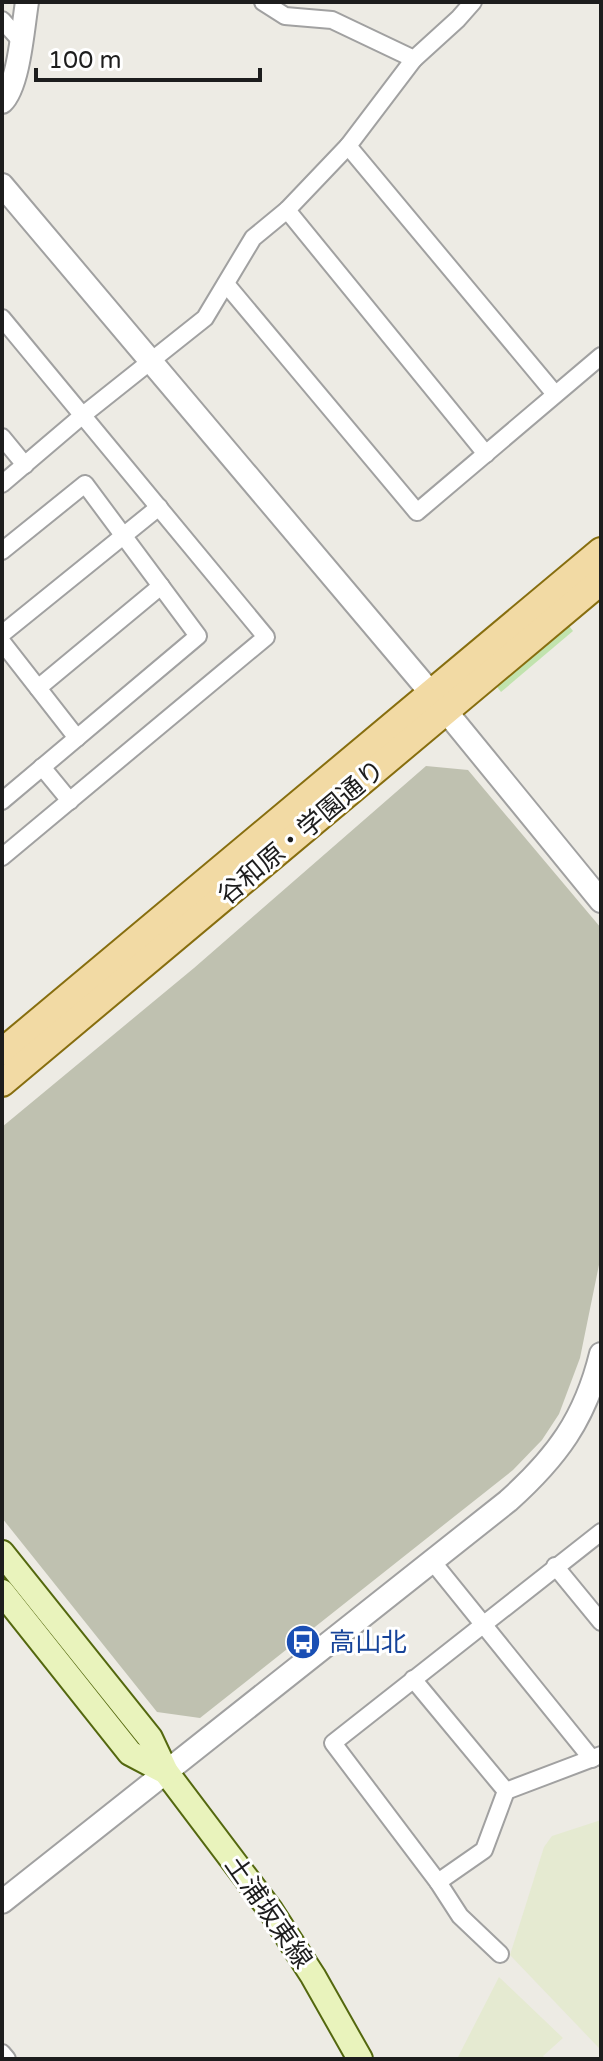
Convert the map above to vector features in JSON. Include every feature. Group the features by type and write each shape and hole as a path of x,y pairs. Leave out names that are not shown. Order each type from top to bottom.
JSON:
{"main road":[{"name":"谷和原・学園通り","path":"2,1083 438,702 601,551"},
{"name":"谷和原・学園通り","path":"2,1052 438,702 601,581"},
{"name":"土浦坂東線","path":"2,1553 150,1738 166,1772 271,1911 313,1976 360,2059"},
{"name":"土浦坂東線","path":"2,1592 130,1753 166,1772"}],"street":[{"path":"2,102 8,96 13,80 27,2"},
{"path":"263,2 285,16 332,20 414,59"},
{"path":"2,484 205,318 253,238 287,210 348,146 414,59 473,2"},
{"path":"2,20 20,40"},
{"path":"348,146 555,394"},
{"path":"2,185 438,702 601,901"},
{"path":"287,210 486,454"},
{"path":"226,284 417,512 601,356"},
{"path":"2,318 266,637 2,857"},
{"path":"2,437 25,465"},
{"path":"2,551 85,484 198,636 4,796"},
{"path":"2,634 159,507"},
{"path":"38,688 161,586"},
{"path":"2,642 77,738"},
{"path":"42,767 70,801"},
{"path":"2,1902 536,1475 594,1400 601,1354"},
{"path":"500,1954 460,1916 333,1743 601,1532"},
{"path":"432,1561 481,1624 596,1757 506,1791 484,1850 438,1882"},
{"path":"555,1566 601,1622"},
{"path":"413,1679 506,1791"},
{"path":"2,2053 7,2059"}],"shaded area":[{"path":"426,766 468,770 601,928 601,1255 580,1358 559,1414 542,1440 513,1470 200,1718 157,1712 2,1518 2,1127 194,968"},
{"path":"601,1820 599,2048 510,1955 544,1847 552,1836"},
{"path":"499,1977 563,2038 543,2056 545,2059 457,2059"}],"green space":[{"path":"566,622 573,631 501,692 494,683"}],"place":[{"name":"高山北","path":"303,1642"}]}
